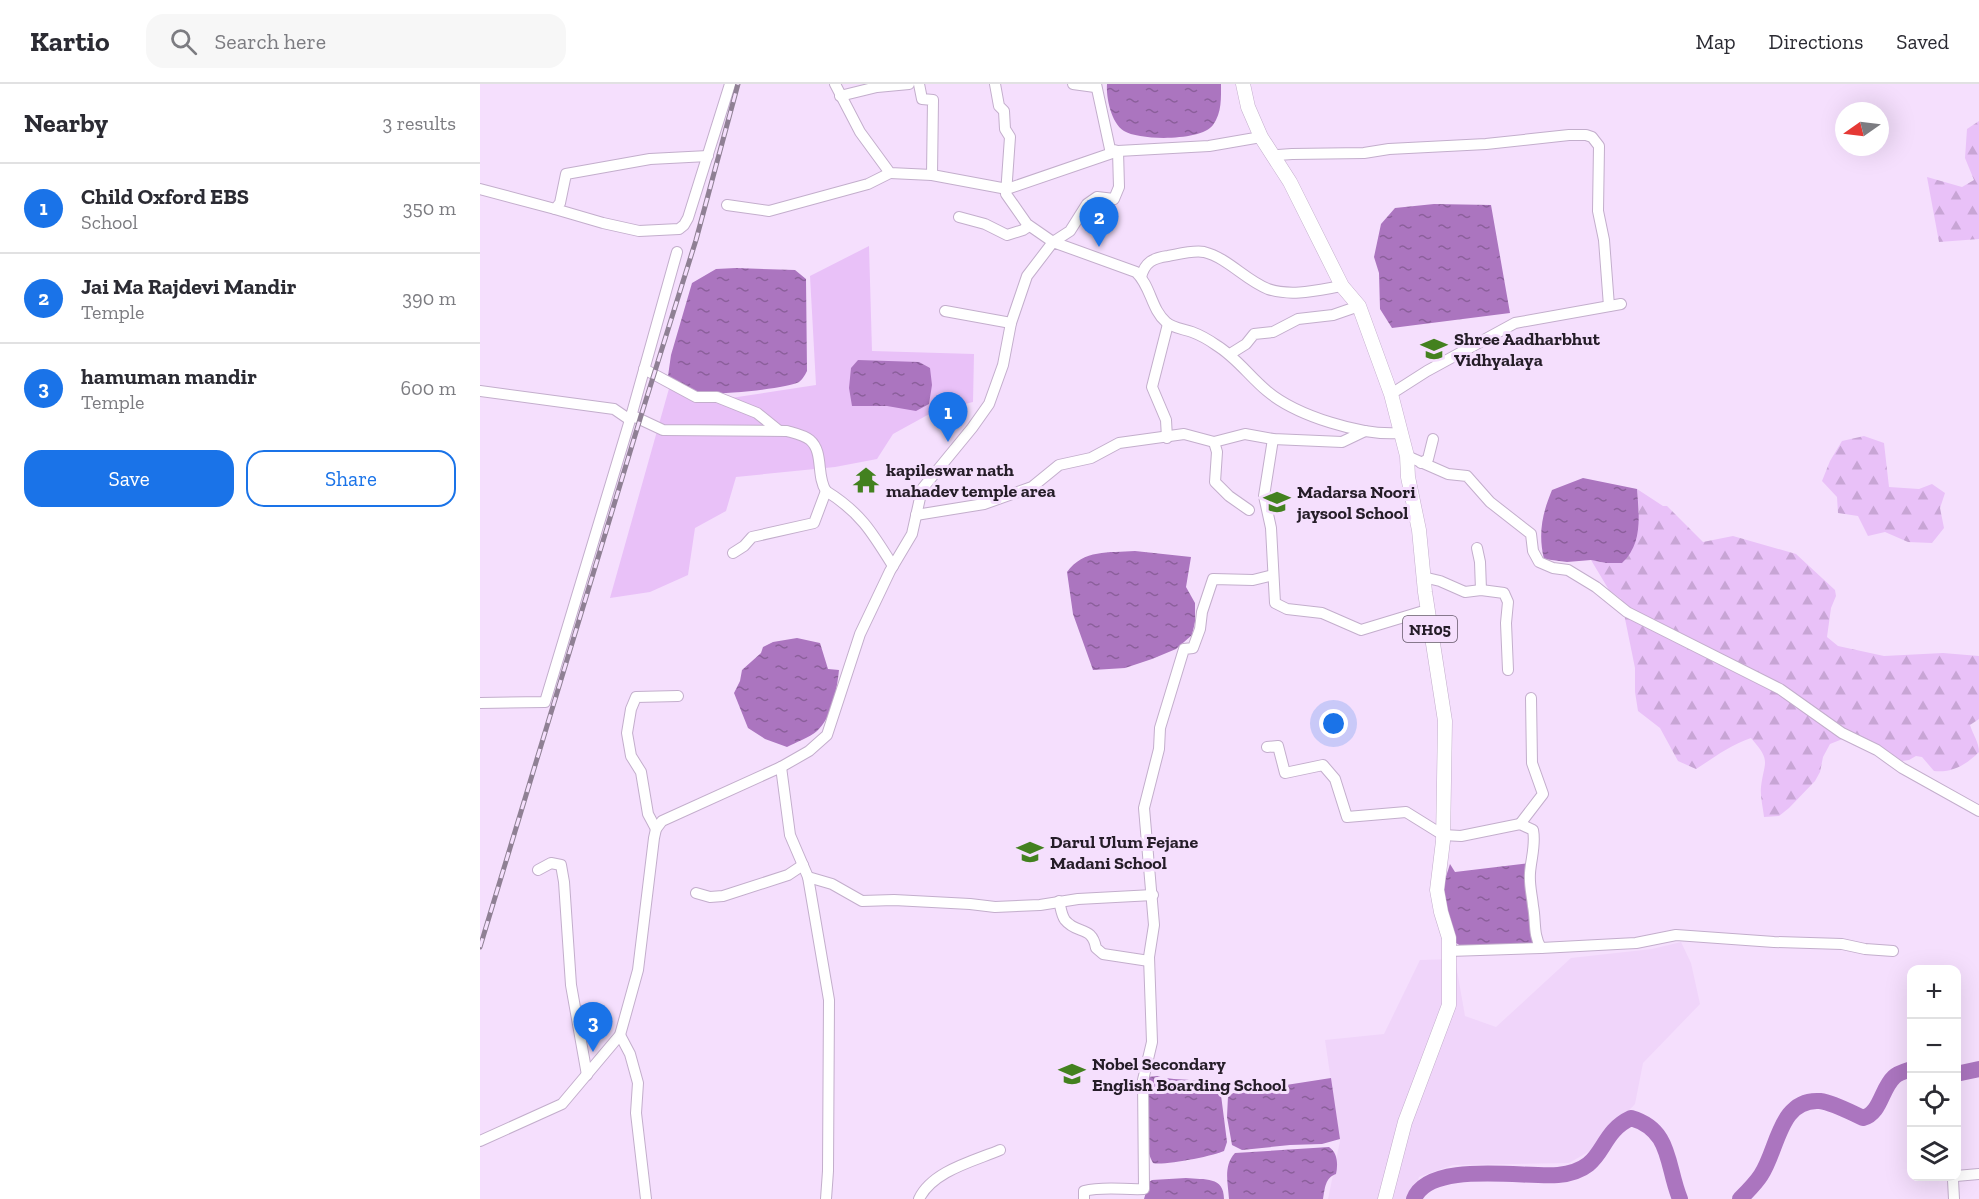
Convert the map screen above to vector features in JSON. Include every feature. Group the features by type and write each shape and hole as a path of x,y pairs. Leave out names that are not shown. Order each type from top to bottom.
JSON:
{"main road":[{"name":"NH05","path":"1244,84 1248,107 1261,137 1290,182 1342,286 1359,306 1391,394 1407,456 1408,477 1419,530 1423,577 1445,721 1443,835 1437,890 1449,938 1449,1005 1405,1122 1385,1199"}],"street":[{"path":"480,189 603,224 639,231 679,229 688,218 730,84"},
{"path":"836,84 860,132 890,173"},
{"path":"840,96 877,87 909,84"},
{"path":"919,84 922,99 933,100 932,175"},
{"path":"995,84 999,106 1004,111 1005,129 1010,137 1006,194 1029,226 1053,242 1136,272 1142,277 1156,307 1168,324 1194,333 1230,354 1267,391 1287,405 1365,432 1383,435 1400,434"},
{"path":"1073,84 1096,86 1110,149 1118,151"},
{"path":"1275,157 1292,154 1364,153 1569,135 1592,136 1599,146 1598,211 1604,240 1609,306"},
{"path":"727,205 769,212 868,184 890,173 932,175 1007,189 1118,151 1209,146 1261,137"},
{"path":"480,1141 562,1104 620,1035 638,970 656,829 662,821 781,767 809,751 827,735 860,634 893,566 912,534 922,489 989,404 1003,365 1011,323 1027,276 1053,242 1071,231 1087,204 1097,197 1114,199 1119,187 1118,151"},
{"path":"555,209 560,203 566,174 650,159 708,156"},
{"path":"959,217 986,224 1007,235 1029,226"},
{"path":"480,703 545,702 677,252"},
{"path":"1142,277 1144,268 1151,260 1205,252 1225,261 1269,289 1296,293 1342,286"},
{"path":"1391,394 1427,371 1515,323 1621,304"},
{"path":"1230,354 1246,344 1254,334 1273,332 1298,319 1333,315 1359,306"},
{"path":"945,310 1011,323"},
{"path":"1167,438 1166,420 1152,387 1168,324"},
{"path":"644,369 696,397 717,397 757,413 778,430"},
{"path":"480,391 614,410 663,430 778,430 787,431 812,441 819,456 821,484 826,491 853,509 862,519 893,566"},
{"path":"916,515 984,504 1032,487 1059,465 1092,458 1112,445 1184,434 1214,442 1245,434 1273,439 1342,442 1365,432"},
{"path":"1422,463 1428,459 1433,438"},
{"path":"1273,439 1264,496 1270,528 1275,603 1287,609 1322,613 1361,630 1428,610"},
{"path":"1214,442 1217,452 1215,482 1229,496 1249,510"},
{"path":"1407,456 1449,474 1467,476 1490,502 1531,534 1533,551 1539,562 1553,568 1568,570 1596,587 1627,612 1780,689 1842,733 1877,750 1902,768 1979,811"},
{"path":"733,553 752,537 814,523 826,491"},
{"path":"1477,548 1481,590"},
{"path":"1084,1199 1084,1191 1096,1188 1144,1189 1143,1080 1152,1042 1149,961 1154,925 1144,808 1148,787 1158,759 1160,728 1175,685 1181,658 1184,649 1193,648 1213,579 1253,580 1273,575"},
{"path":"1423,577 1440,580 1465,592 1481,590 1504,593 1508,602 1506,631 1508,670"},
{"path":"656,829 648,814 640,772 631,756 627,733 631,709 636,697 678,696"},
{"path":"1520,824 1543,794 1532,763 1531,698"},
{"path":"1267,747 1278,746 1285,773 1323,765 1335,779 1347,817 1406,812 1443,835 1461,836 1520,824 1533,830 1535,842 1530,873 1530,896 1534,908 1536,939 1541,948"},
{"path":"781,767 790,835 808,877 829,1000 826,1199"},
{"path":"538,870 551,863 561,865 570,985 587,1075"},
{"path":"696,893 710,897 723,896 788,875 803,865"},
{"path":"808,877 832,884 862,901 894,900 995,907 1153,895"},
{"path":"1059,902 1066,922 1090,933 1094,938 1096,948 1103,954 1149,961"},
{"path":"1449,951 1625,944 1676,935 1842,944 1865,949 1893,951"},
{"path":"620,1035 630,1054 638,1083 636,1113 646,1199"},
{"path":"919,1199 924,1190 938,1178 1000,1150"},
{"path":"1961,1176 1979,1174"},
{"path":"1953,1181 1954,1199"}],"shaded area":[{"path":"1681,942 1691,963 1700,1004 1643,1063 1635,1104 1590,1151 1569,1163 1453,1165 1419,1177 1412,1199 1328,1199 1340,1141 1325,1040 1384,1034 1420,960 1455,959 1465,1016 1496,1027 1571,958 1652,949"}],"green space":[{"path":"1979,121 1979,239 1939,242 1927,177 1962,187 1974,180 1965,158 1967,129"},
{"path":"869,246 872,351 974,354 973,402 933,412 893,434 877,459 835,467 736,477 726,511 695,528 688,575 650,592 610,598 670,385 698,403 816,385 810,276"},
{"path":"1864,436 1884,443 1889,487 1919,489 1932,484 1945,493 1940,508 1944,528 1932,543 1908,542 1885,532 1868,536 1858,516 1838,513 1837,497 1822,481 1842,441"},
{"path":"1637,489 1663,506 1667,506 1703,542 1733,536 1796,554 1835,590 1836,596 1831,608 1827,637 1838,646 1884,656 1943,653 1979,656 1979,719 1970,725 1979,752 1958,767 1947,771 1934,771 1922,757 1916,756 1902,761 1874,742 1855,734 1830,744 1815,781 1789,808 1779,816 1764,817 1761,790 1765,762 1762,752 1751,738 1729,748 1696,769 1678,761 1660,728 1638,711 1635,668 1621,599 1609,590 1591,560 1606,563 1639,512"}],"water":[{"path":"1107,84 1221,84 1221,100 1216,120 1207,130 1184,137 1143,137 1119,127 1107,96"},
{"path":"1434,204 1491,205 1510,313 1392,328 1380,309 1379,273 1374,257 1381,224 1395,208"},
{"path":"716,269 795,270 806,279 807,371 799,382 780,387 716,394 687,391 668,376 671,355 692,283"},
{"path":"858,360 919,362 930,368 932,385 929,404 916,411 887,406 852,406 849,388 851,368"},
{"path":"1583,478 1637,489 1639,519 1637,538 1629,555 1622,563 1591,560 1567,562 1544,559 1541,541 1542,524 1552,490"},
{"path":"1135,551 1191,557 1186,587 1195,603 1192,635 1176,649 1152,659 1125,668 1093,670 1073,614 1067,572 1081,559 1089,556 1106,552"},
{"path":"797,638 820,643 828,669 839,670 833,703 822,725 810,736 787,747 765,739 748,728 734,693 742,670 761,653 763,647 773,642"},
{"path":"1530,863 1534,944 1464,948 1453,941 1440,895 1450,864 1455,872"},
{"path":"1148,1077 1191,1080 1215,1088 1221,1095 1227,1142 1224,1151 1188,1160 1153,1163 1146,1143 1145,1110"},
{"path":"1331,1078 1340,1139 1322,1144 1242,1150 1232,1145 1227,1117 1228,1096 1239,1090"},
{"path":"1329,1147 1336,1156 1337,1171 1325,1187 1323,1199 1229,1199 1228,1169 1235,1153"},
{"path":"1206,1179 1217,1183 1221,1186 1224,1199 1144,1199 1149,1182 1152,1180"}],"waterway":[{"path":"1961,1073 1979,1069"},
{"path":"1740,1199 1761,1175 1782,1128 1796,1108 1806,1102 1820,1101 1863,1118 1874,1111 1894,1077 1907,1071"},
{"path":"1414,1199 1423,1187 1438,1179 1457,1175 1558,1175 1574,1172 1594,1159 1611,1133 1631,1118 1654,1131 1661,1140 1680,1199"}],"railway":[{"path":"480,947 696,240 738,84"}],"place":[{"name":"Jai Ma Rajdevi Mandir","path":"1099,247"},
{"name":"Shree Aadharbhut Vidhyalaya","path":"1434,349"},
{"name":"Child Oxford EBS","path":"948,442"},
{"name":"kapileswar nath mahadev temple area","path":"866,480"},
{"name":"Madarsa Noori jaysool School","path":"1277,502"},
{"name":"Darul Ulum Fejane Madani School","path":"1030,852"},
{"name":"hamuman mandir","path":"593,1052"},
{"name":"Nobel Secondary English Boarding School","path":"1072,1074"}]}
